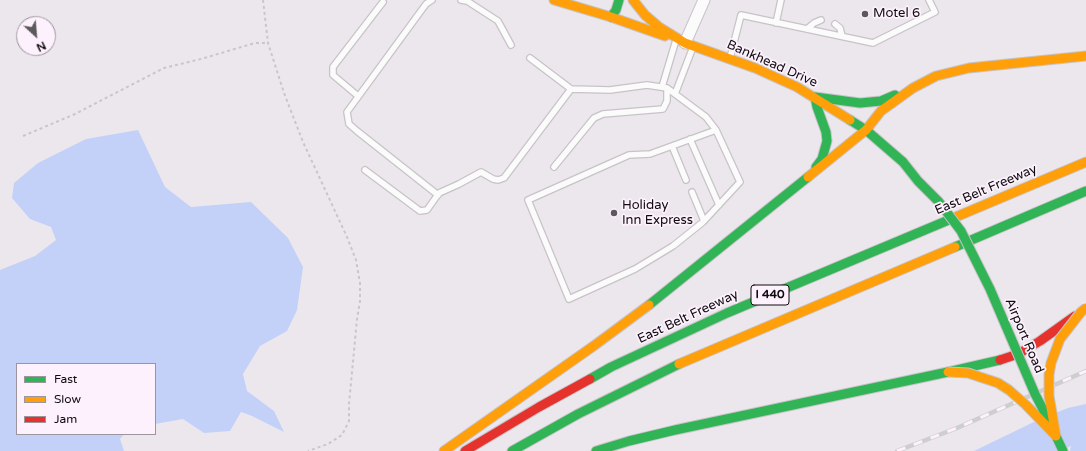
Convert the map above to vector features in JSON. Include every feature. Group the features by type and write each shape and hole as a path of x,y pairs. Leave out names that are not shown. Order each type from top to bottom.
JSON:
{"main road":[{"path":"558,0 685,43"},
{"path":"611,17 612,0"},
{"path":"611,17 616,10 619,0"},
{"name":"Bankhead Drive","path":"634,0 646,15 659,27 685,43 730,58 797,86 815,96 866,130 903,162 918,181 939,202 961,231"},
{"path":"810,175 822,159 827,141 826,132 817,107 815,96 846,102 867,103 881,101 913,88 936,76 969,68 1086,56"},
{"path":"444,451 595,345 665,293 866,130 881,111 913,88"},
{"name":"East Belt Freeway","path":"465,451 539,406 604,371 727,313 1086,162"},
{"name":"I 440","path":"512,451 578,414 682,362 1086,191"},
{"name":"Airport Road","path":"961,231 990,289 1035,394 1063,451"},
{"path":"596,451 675,430 1003,359 1018,354 1040,341 1084,310"},
{"path":"1056,436 1049,396 1049,375 1051,363 1060,339 1084,310"},
{"path":"948,372 968,373 998,383 1009,390 1026,405 1056,436"}],"street":[{"path":"685,43 702,0"}],"lane":[{"path":"432,0 426,4 347,112 349,124 438,195"},
{"path":"461,0 467,1 498,21 511,45"},
{"path":"776,23 781,0"},
{"path":"730,58 741,15 873,43 935,12 929,0"},
{"path":"358,96 333,75 333,67 383,2"},
{"path":"807,29 809,26 821,20"},
{"path":"835,24 840,28 842,36"},
{"path":"554,167 594,118 603,114 663,109 667,101 664,88 685,43"},
{"path":"675,94 685,43"},
{"path":"530,58 571,89 610,90 646,85 664,88 675,94 706,117 716,130 740,182 704,221 673,246 635,269 569,299 528,200 629,155 650,154 716,130"},
{"path":"365,170 420,211 427,210 438,195 481,172 493,179 498,180 504,178 571,89"},
{"path":"690,139 719,205"},
{"path":"672,146 686,180"},
{"path":"692,192 704,221"}],"path":[{"path":"263,0 268,43 284,93 303,142 348,237 356,260 360,283 349,404 349,421 342,435 328,444 308,451"},
{"path":"23,136 75,114 164,68 255,44 268,43"}],"water":[{"path":"138,130 165,187 191,207 251,202 288,238 303,267 297,310 287,331 260,346 243,374 247,391 274,411 284,432 241,412 230,431 204,433 183,419 156,424 156,363 16,363 16,435 123,435 120,439 124,451 0,451 0,270 35,256 56,240 51,227 30,219 12,198 14,183 38,163 86,139"},
{"path":"1086,404 1086,445 1085,443 1080,443 1058,451 974,451 1040,419 1068,408"}],"waterway":[{"path":"1079,451 1086,447"}],"railway":[{"path":"897,451 957,428 1086,371"}],"traffic: fast":[{"path":"611,17 616,10 619,0"},
{"path":"816,167 822,159 827,141 826,132 815,97 860,103 881,101 895,95"},
{"path":"850,120 866,130 903,162"},
{"path":"903,162 918,181 939,202 961,231 990,289 1035,394 1050,423"},
{"path":"649,305 808,177"},
{"path":"955,247 1086,191"},
{"path":"590,379 611,367 727,313 951,219"},
{"path":"596,451 675,430 1000,360"},
{"path":"512,451 578,414 679,364"},
{"path":"1056,436 1063,451"}],"traffic: slow":[{"path":"554,0 611,17 665,36"},
{"path":"633,0 645,15 659,27 685,43 755,68 797,87 850,120"},
{"path":"808,177 866,130 881,111 913,88 936,76 969,68 1086,56"},
{"path":"951,219 1086,162"},
{"path":"679,364 955,247"},
{"path":"444,451 595,345 649,305"},
{"path":"1056,436 1049,396 1049,375 1051,363 1060,339 1081,312 1086,308"},
{"path":"948,372 968,373 998,383 1009,390 1026,405 1056,436"}],"traffic: jam":[{"path":"1000,360 1018,354 1040,341 1075,316"},
{"path":"465,451 590,379"}],"place":[{"name":"Motel 6","path":"865,14"},
{"name":"Holiday Inn Express","path":"614,213"}]}
